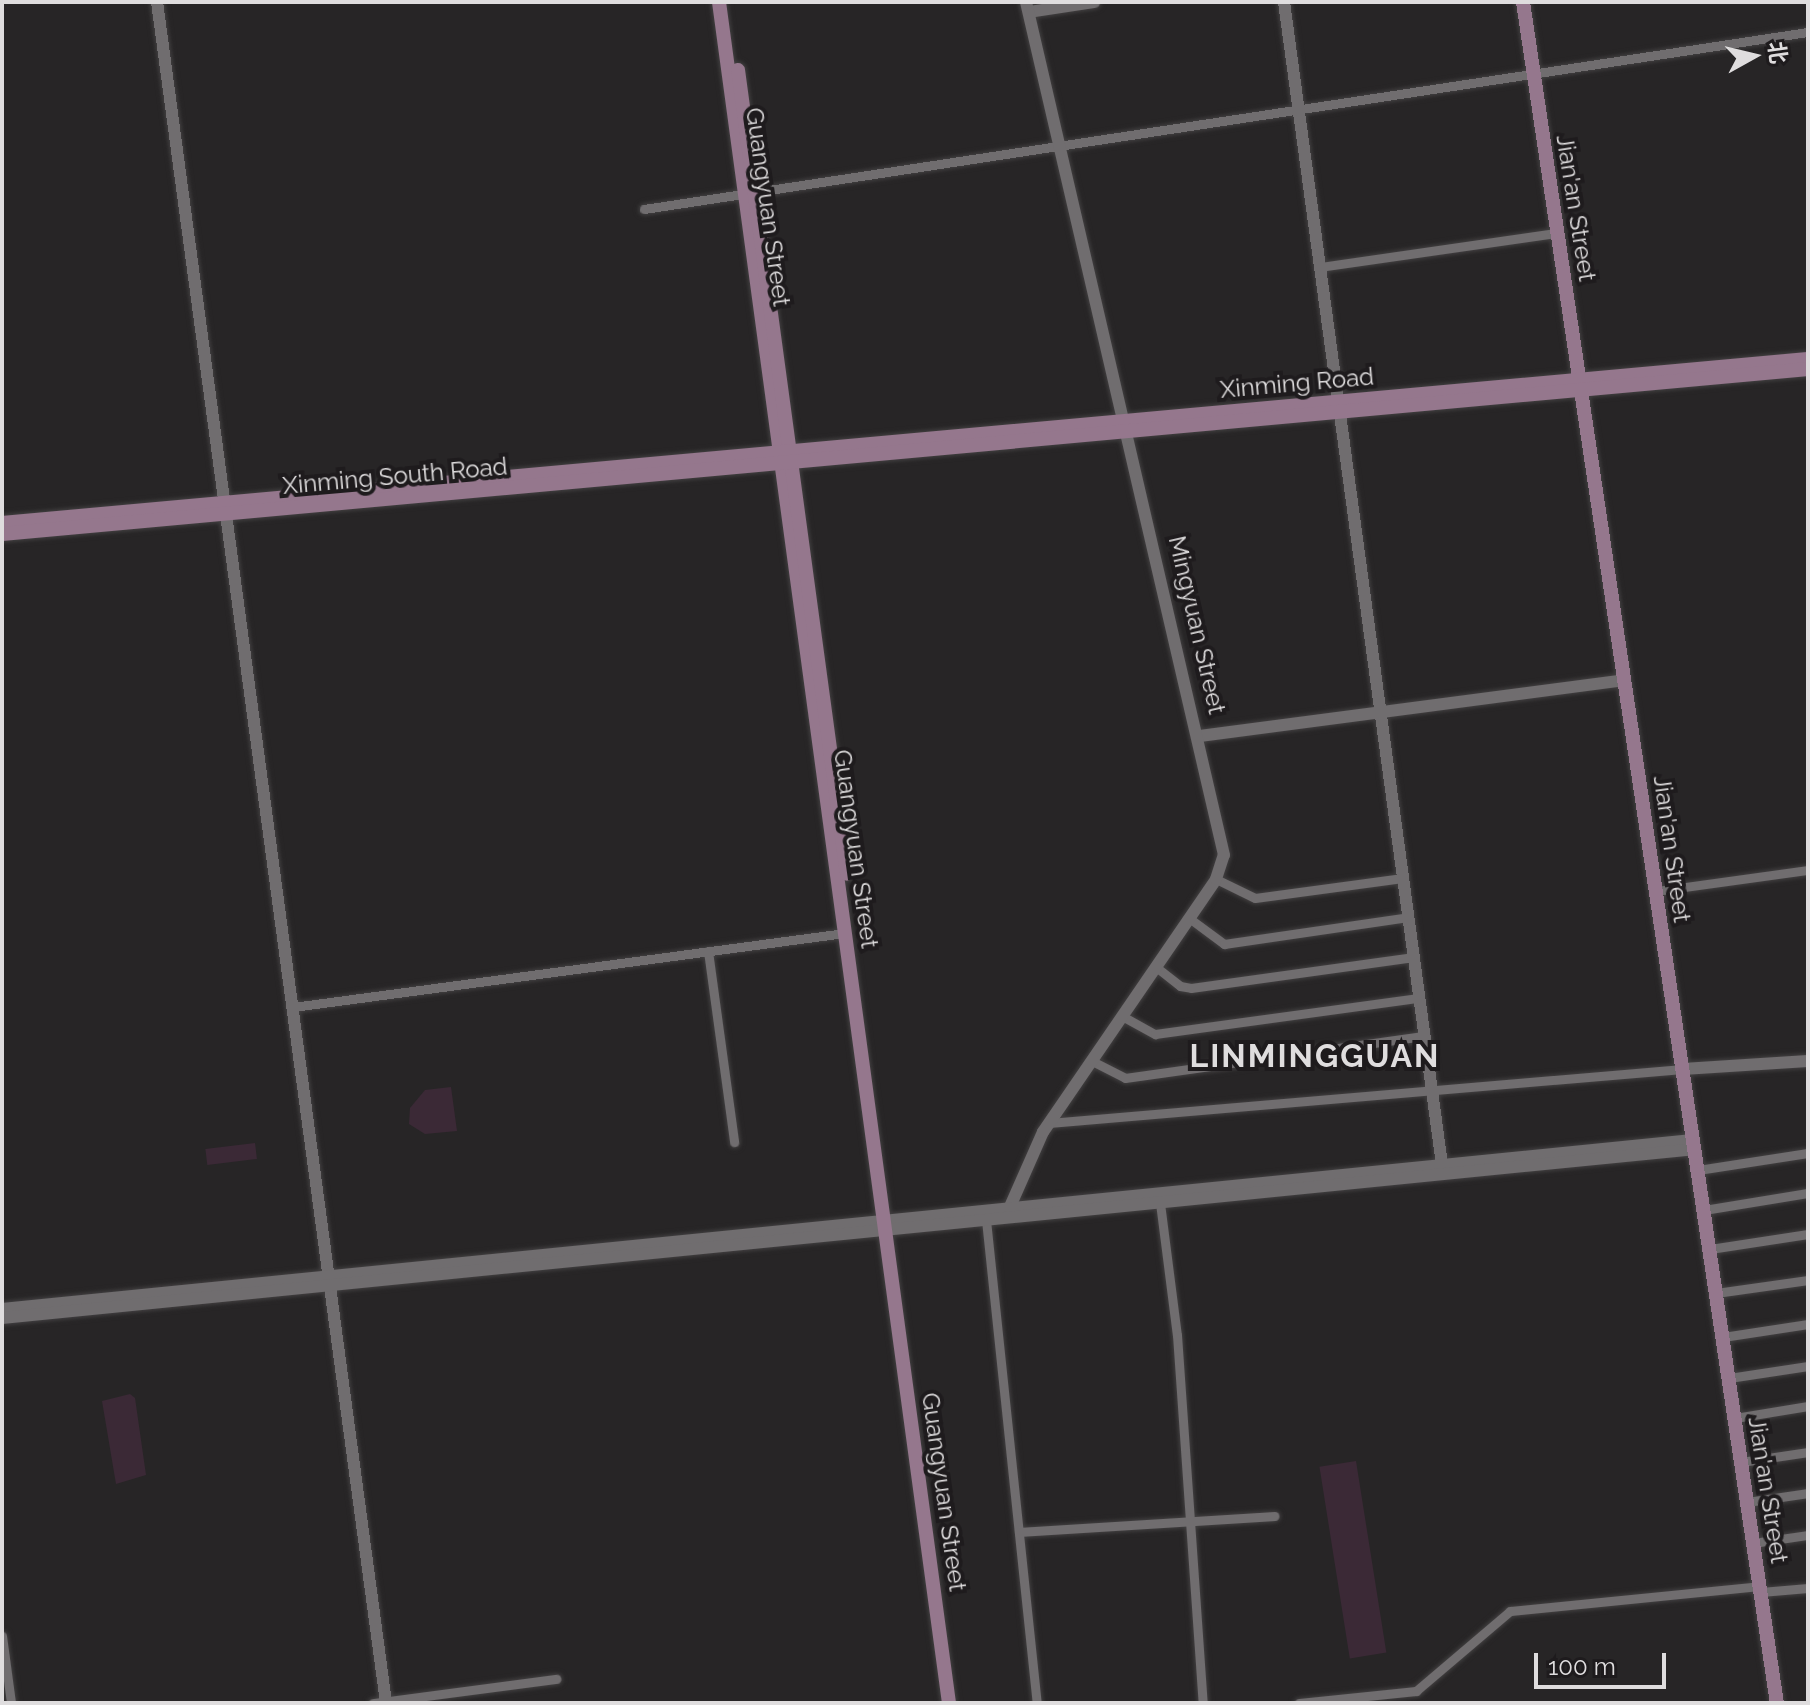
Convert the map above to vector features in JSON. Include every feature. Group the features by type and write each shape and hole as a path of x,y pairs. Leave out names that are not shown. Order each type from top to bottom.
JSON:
{"main road":[{"name":"Guangyuan Street","path":"719,2 750,195"},
{"name":"Guangyuan Street","path":"728,2 785,457 959,1703"},
{"name":"Jian'an Street","path":"1523,2 1777,1703"},
{"name":"Xinming Road","path":"785,457 1580,384 1808,359"},
{"name":"Xinming Road","path":"1580,384 1808,369"},
{"name":"Xinming South Road","path":"2,523 226,508 785,457"},
{"name":"Guangyuan Street","path":"785,457 845,933 891,1225 949,1703"},
{"name":"Xinming South Road","path":"2,534 226,508"}],"street":[{"path":"157,2 330,1280 381,1702 556,1679"},
{"path":"1028,7 1094,2"},
{"path":"1284,2 1443,1170"},
{"name":"Mingyuan Street","path":"1009,1209 1049,1123 1216,879 1224,840 1028,7"},
{"path":"644,209 1808,32"},
{"path":"1320,267 1557,233"},
{"path":"1200,736 1381,715 1624,680"},
{"path":"1656,891 1808,870"},
{"path":"1216,879 1259,898 1403,878"},
{"path":"1189,918 1224,944 1408,917"},
{"path":"293,1007 845,933"},
{"path":"708,951 734,1142"},
{"path":"1156,967 1180,986 1191,988 1414,957"},
{"path":"1122,1016 1153,1034 1419,998"},
{"path":"1092,1061 1125,1078 1425,1036"},
{"path":"1049,1123 1808,1061"},
{"path":"891,1225 986,1220 1160,1203 1694,1144"},
{"path":"1698,1170 1808,1153"},
{"path":"2,1309 891,1225 1009,1209 1443,1170"},
{"path":"1704,1210 1808,1193"},
{"path":"1160,1203 1177,1335 1203,1703"},
{"path":"986,1220 1037,1703"},
{"path":"1710,1249 1808,1234"},
{"path":"2,1318 330,1280"},
{"path":"1716,1293 1808,1280"},
{"path":"1723,1337 1808,1324"},
{"path":"1729,1378 1808,1366"},
{"path":"1735,1418 1808,1406"},
{"path":"1741,1462 1808,1452"},
{"path":"1747,1502 1808,1493"},
{"path":"1019,1532 1274,1516"},
{"path":"1753,1543 1808,1535"},
{"path":"1299,1703 1416,1691 1510,1611 1760,1589 1808,1588"},
{"path":"2,1636 11,1703"}],"shaded area":[{"path":"451,1087 457,1131 425,1134 409,1124 410,1108 425,1090"},
{"path":"255,1143 257,1159 207,1165 205,1149"},
{"path":"130,1394 135,1398 146,1475 116,1484 102,1401"},
{"path":"1356,1461 1386,1653 1350,1658 1319,1467"}],"district":[{"name":"LINMINGGUAN","path":"1315,1056"}]}
